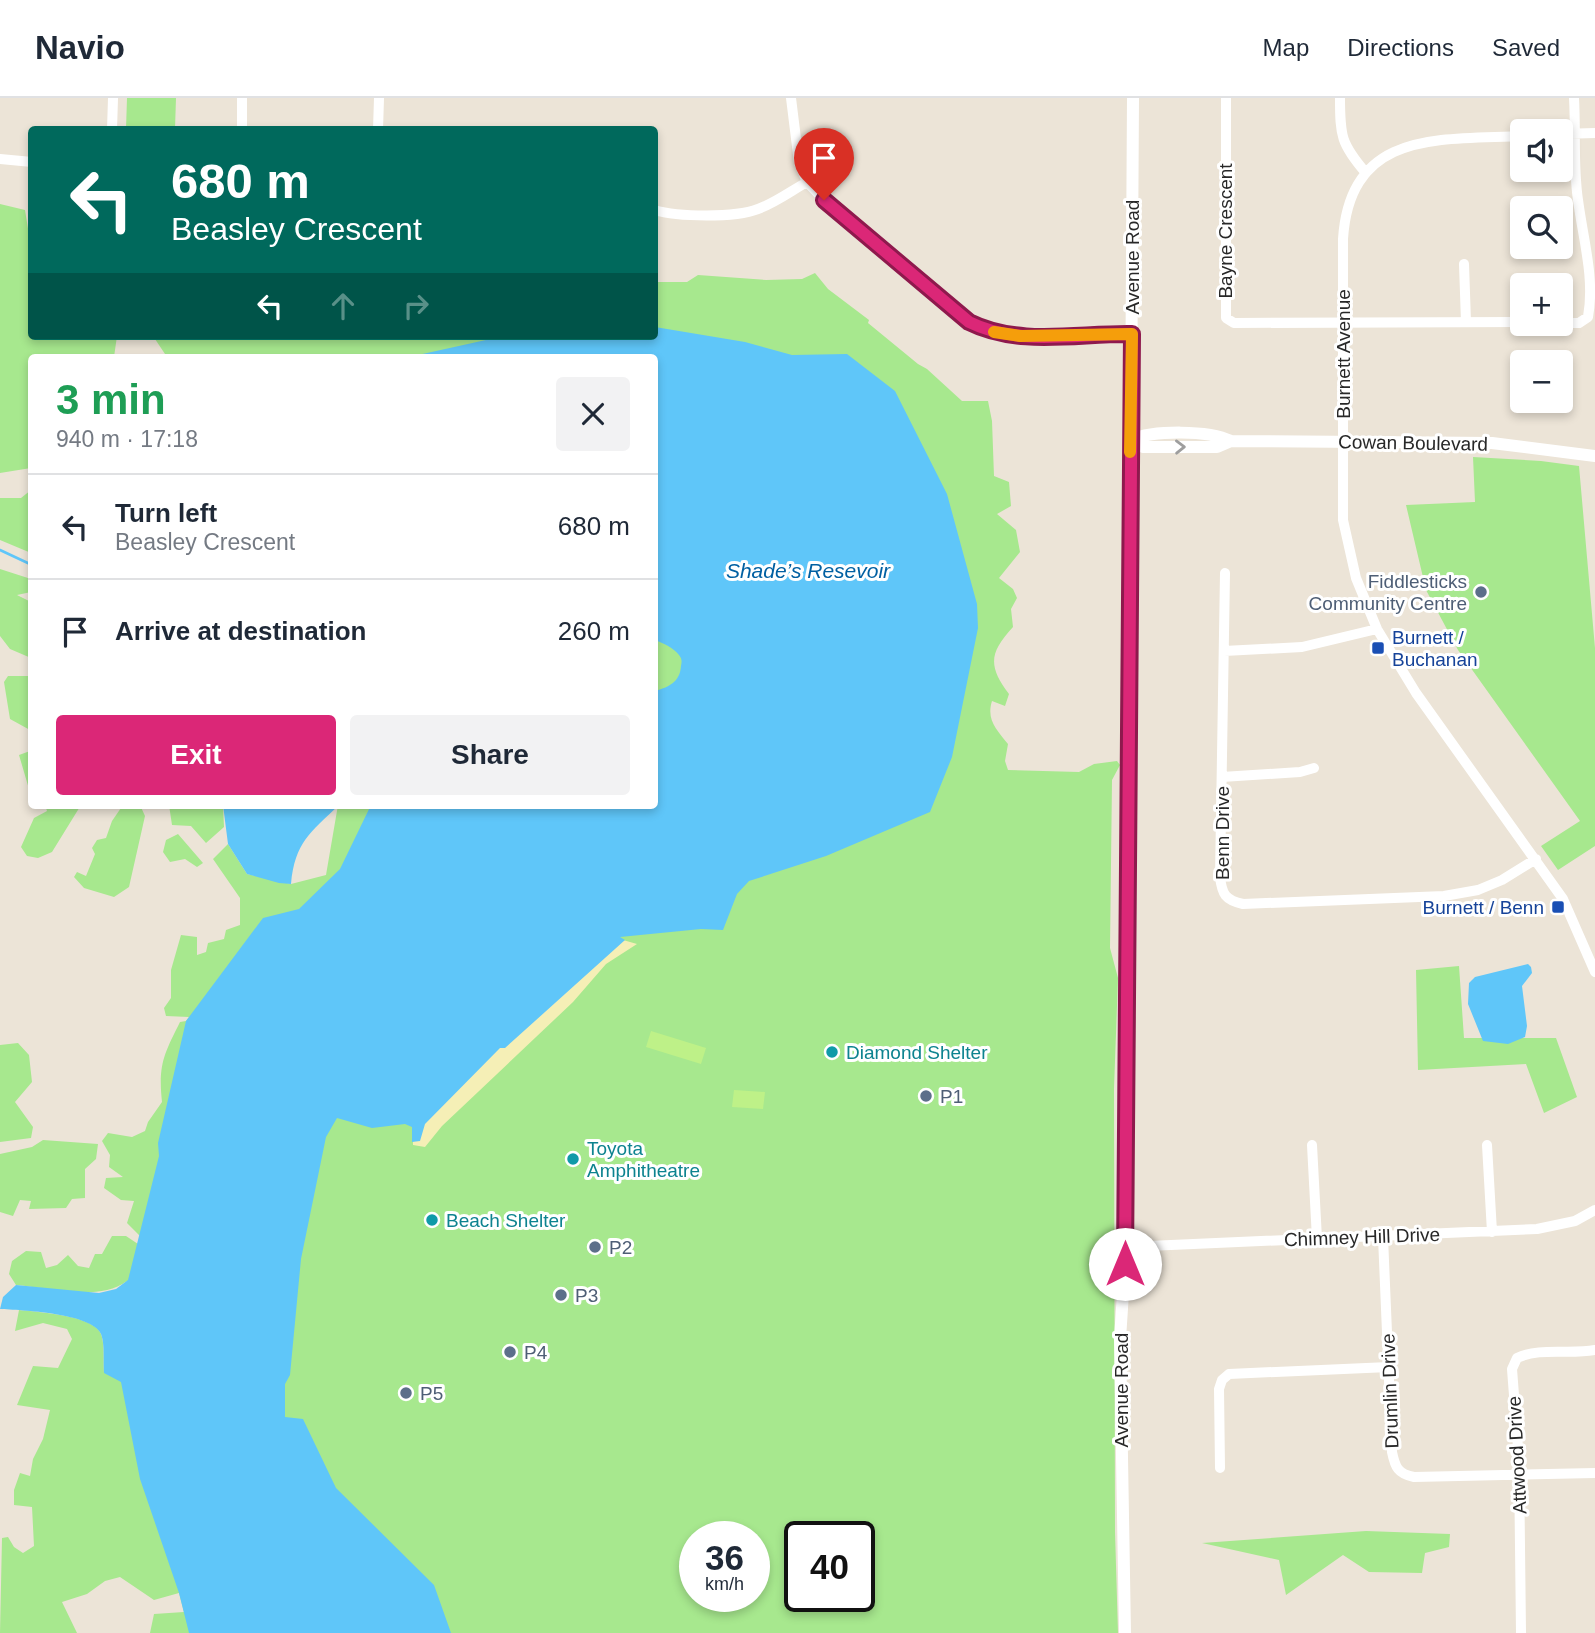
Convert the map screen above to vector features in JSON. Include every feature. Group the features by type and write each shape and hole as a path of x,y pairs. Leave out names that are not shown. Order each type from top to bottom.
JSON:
{"street":[{"path":"112,126 113,98"},
{"path":"242,98 242,126"},
{"path":"378,126 379,98"},
{"path":"791,98 799,163 807,182 824,200 969,322 986,330 1020,336 1132,334"},
{"name":"Avenue Road","path":"1125,1633 1120,1339 1126,1247 1133,98"},
{"name":"Bayne Crescent","path":"1226,98 1226,318 1234,323 1510,322"},
{"path":"1340,98 1340,130 1344,144 1366,173"},
{"path":"1573,323 1588,317 1592,304 1590,267 1577,199 1574,98"},
{"path":"1575,134 1595,133"},
{"name":"Burnett Avenue","path":"1510,137 1427,140 1402,147 1383,158 1366,173 1352,199 1345,219 1342,442 1344,530 1356,578 1377,629 1416,693 1563,900 1595,972"},
{"path":"0,159 28,162"},
{"path":"658,211 686,215 745,213 770,203 807,182"},
{"path":"1464,264 1466,322"},
{"name":"Cowan Boulevard","path":"1130,440 1143,447 1217,447 1231,441 1492,443 1595,456"},
{"name":"Benn Drive","path":"1225,573 1222,892 1226,898 1243,904 1444,896 1478,891 1536,859"},
{"path":"1224,651 1302,647 1377,629"},
{"path":"1222,777 1300,772 1314,768"},
{"path":"1312,1145 1317,1239"},
{"path":"1488,1145 1492,1232"},
{"name":"Chimney Hill Drive","path":"1126,1247 1492,1232 1558,1226 1575,1221 1595,1210"},
{"name":"Drumlin Drive","path":"1383,1237 1394,1466 1402,1474 1414,1477 1595,1473"},
{"name":"Attwood Drive","path":"1521,1633 1519,1476 1512,1369 1517,1358 1526,1354 1595,1350"},
{"path":"1220,1468 1219,1389 1222,1380 1229,1374 1389,1367"}],"green space":[{"path":"127,98 176,98 175,126 126,126"},
{"path":"0,204 25,210 28,228 28,340 116,340 114,354 28,354 28,468 0,473"},
{"path":"815,273 828,289 869,320 868,323 927,369 962,401 988,401 992,421 994,476 1009,482 1011,506 997,514 1016,530 1020,552 999,578 1013,589 1017,598 1011,609 1013,627 999,644 994,660 997,675 1009,694 1005,706 992,701 990,714 1008,744 1005,761 1008,770 1079,772 1094,764 1117,761 1120,765 1112,780 1110,948 1118,978 1114,1089 1115,1532 1118,1633 150,1633 154,1614 184,1612 179,1593 154,1600 120,1577 105,1581 87,1594 62,1602 77,1633 0,1633 2,1538 8,1537 14,1547 23,1553 34,1546 32,1507 14,1505 14,1490 20,1473 30,1476 50,1410 17,1405 33,1366 58,1368 72,1339 67,1329 43,1323 15,1331 19,1310 64,1316 96,1328 102,1338 104,1373 127,1281 102,1291 88,1292 16,1285 9,1274 12,1261 26,1251 41,1252 46,1268 57,1265 68,1255 78,1266 89,1268 95,1254 102,1254 112,1236 126,1236 138,1244 140,1236 127,1223 134,1201 121,1200 104,1188 106,1178 123,1177 109,1167 110,1155 102,1141 108,1133 132,1137 145,1131 162,1102 161,1078 164,1060 180,1022 189,1017 166,1016 164,1008 171,998 171,970 181,935 197,937 197,955 206,952 208,943 224,939 226,930 240,925 240,898 213,859 228,844 247,874 291,884 326,875 337,809 658,809 658,354 165,354 156,340 658,340 658,282 687,282 698,275 766,280 802,279"},
{"path":"1473,457 1579,466 1595,648 1595,846 1558,870 1541,846 1580,821 1458,650 1426,590 1406,505 1475,502"},
{"path":"28,492 28,552 0,540 0,498 21,498"},
{"path":"0,569 28,578 28,593 17,595 28,600 28,657 10,649 0,636"},
{"path":"8,676 28,676 28,729 10,719 4,682"},
{"path":"28,752 28,786 19,755"},
{"path":"46,809 79,809 52,852 38,858 27,856 21,847 34,818"},
{"path":"120,809 142,809 145,816 129,887 114,897 84,888 74,877 77,872 86,876 95,854 92,848 97,840 106,838 112,821"},
{"path":"170,809 223,809 224,827 206,843 191,826 172,825"},
{"path":"178,834 203,863 197,867 185,859 170,862 163,852 166,840"},
{"path":"1459,966 1464,1038 1556,1038 1577,1097 1544,1113 1526,1064 1418,1070 1416,970"},
{"path":"651,1031 706,1048 701,1064 646,1047"},
{"path":"18,1043 29,1055 32,1082 15,1102 33,1127 31,1138 0,1142 0,1045"},
{"path":"734,1090 765,1092 763,1109 732,1107"},
{"path":"43,1140 98,1144 96,1159 85,1169 85,1198 72,1199 66,1208 29,1209 31,1201 20,1200 13,1216 0,1212 0,1154 32,1147"},
{"path":"1366,1531 1450,1534 1449,1547 1425,1553 1422,1573 1369,1572 1343,1555 1286,1595 1279,1560 1202,1543"}],"sand":[{"path":"616,938 637,944 606,964 573,1002 442,1126 425,1147 413,1145 412,1118"}],"water":[{"name":"Shade’s Resevoir","path":"658,328 745,342 792,355 847,354 895,391 947,494 977,604 978,628 952,757 930,812 826,856 749,881 737,894 723,930 701,929 620,937 625,940 505,1048 500,1048 425,1124 420,1141 412,1142 412,1127 405,1124 372,1128 337,1118 326,1137 301,1259 290,1375 285,1384 285,1417 303,1419 336,1488 434,1585 451,1633 189,1633 179,1593 140,1479 121,1382 104,1373 101,1334 95,1327 70,1317 0,1309 3,1297 16,1285 99,1293 116,1289 128,1280 159,1156 158,1143 186,1021 263,918 299,909 340,869 369,809 658,809 658,690 676,680 682,661 674,650 658,641 658,354 423,354 486,340 658,340"},
{"path":"224,809 335,809 312,831 300,848 291,884 247,874 228,844"},
{"path":"1528,964 1532,973 1522,986 1527,1026 1525,1037 1508,1044 1483,1041 1468,1004 1469,983 1475,977"}],"waterway":[{"path":"0,550 28,563"}],"slow traffic":[{"path":"994,332 1020,336 1132,334 1130,452"}],"place":[{"name":"Fiddlesticks Community Centre","path":"1481,592"},
{"name":"Burnett / Buchanan","path":"1378,648"},
{"name":"Burnett / Benn","path":"1558,907"},
{"name":"Diamond Shelter","path":"832,1052"},
{"name":"P1","path":"926,1096"},
{"name":"Toyota Amphitheatre","path":"573,1159"},
{"name":"Beach Shelter","path":"432,1220"},
{"name":"P2","path":"595,1247"},
{"name":"P3","path":"561,1295"},
{"name":"P4","path":"510,1352"},
{"name":"P5","path":"406,1393"}],"route":[{"path":"824,200 969,322 986,330 1020,336 1132,334 1125,1264"}]}
